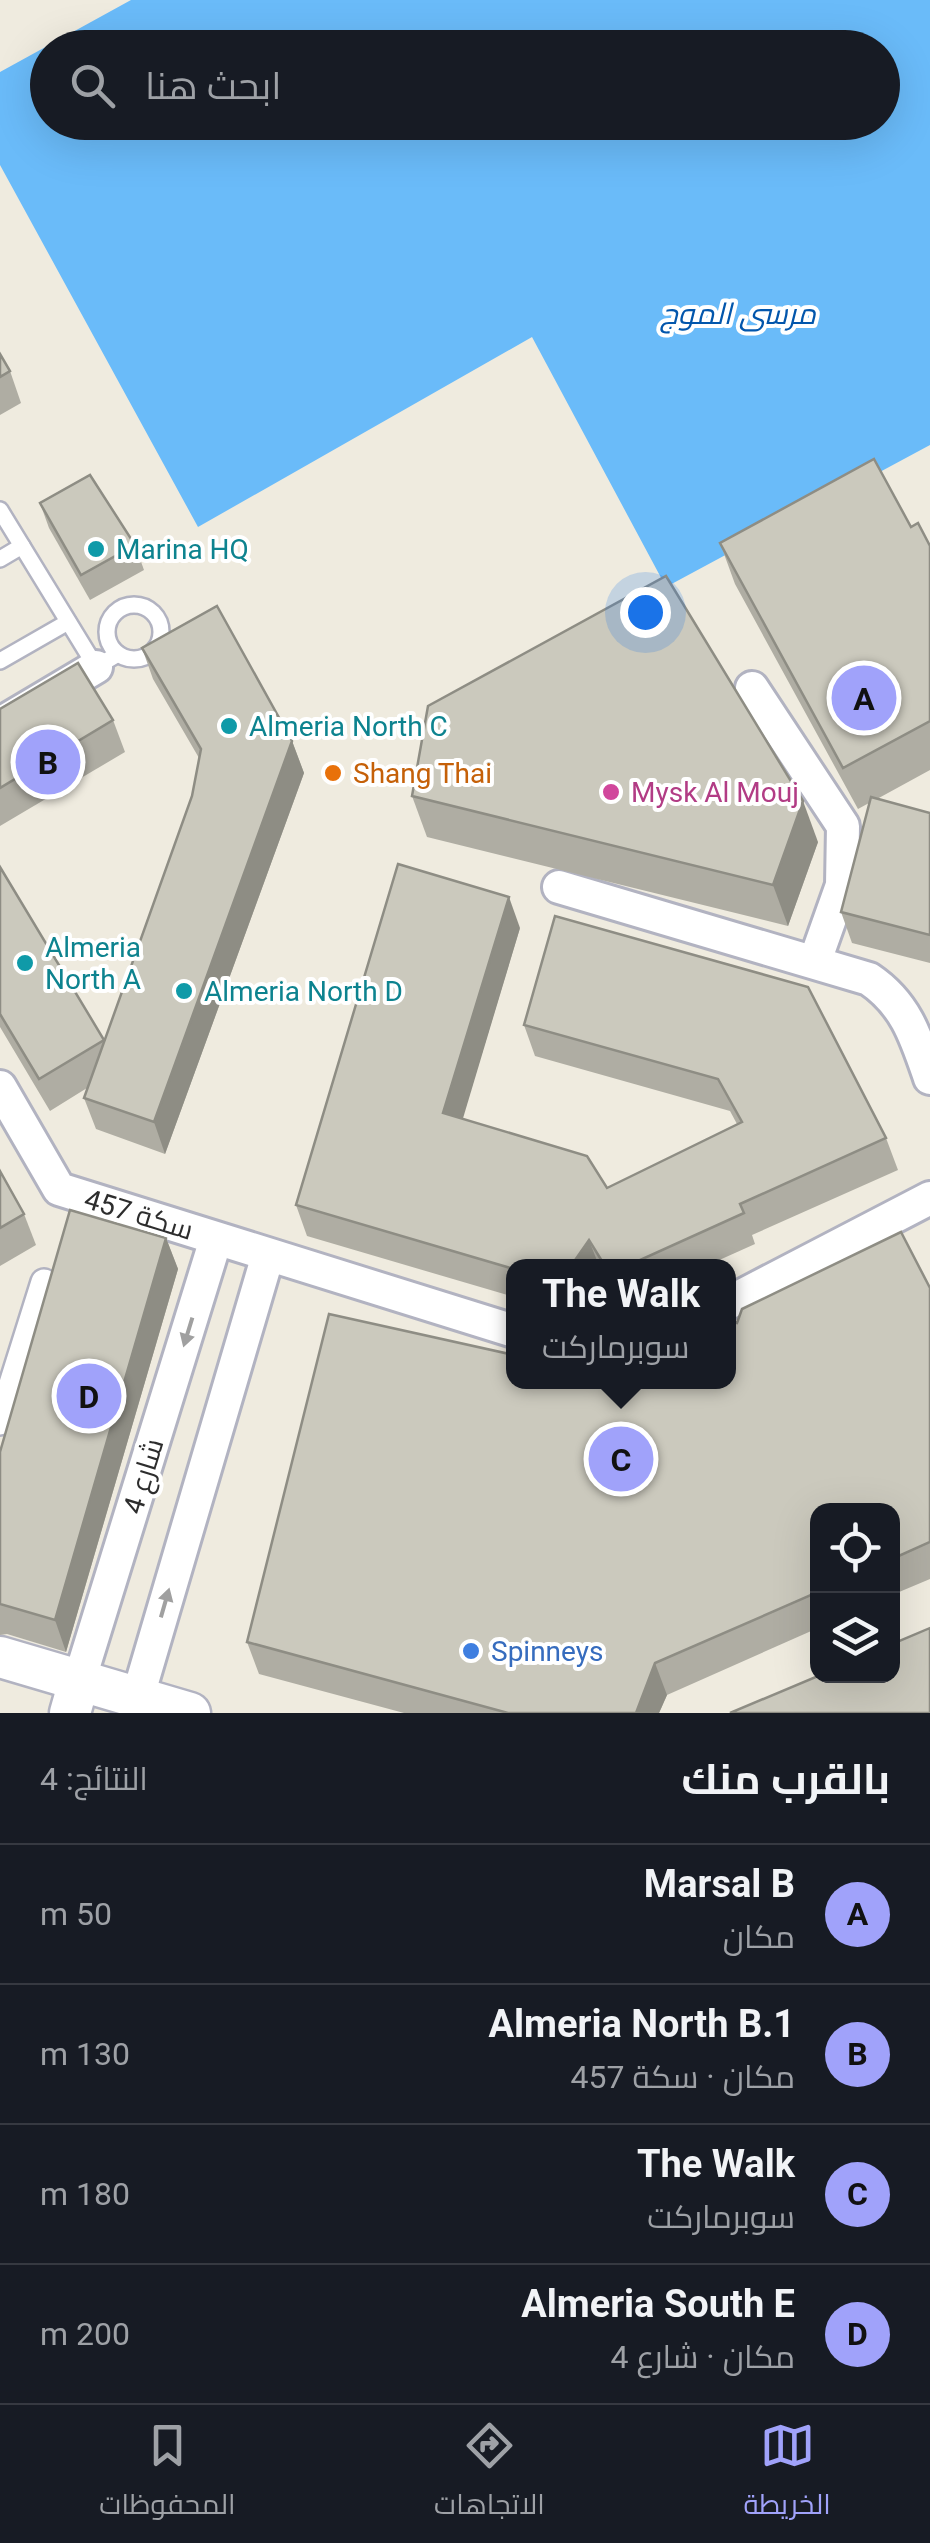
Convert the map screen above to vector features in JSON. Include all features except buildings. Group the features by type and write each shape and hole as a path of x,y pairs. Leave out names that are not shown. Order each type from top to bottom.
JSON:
{"street":[{"path":"0,724 107,660"},
{"path":"752,688 844,826 842,885 814,961"},
{"path":"560,887 869,979 889,992 922,1026 930,1078"},
{"name":"سكة 457","path":"0,1088 59,1189 506,1329"},
{"path":"736,1299 930,1198"},
{"name":"شارع 4","path":"75,1695 216,1238"},
{"name":"شارع 4","path":"135,1705 268,1255"},
{"path":"0,1422 44,1282"},
{"path":"0,1656 75,1695 190,1713"}],"lane":[{"path":"0,510 68,622 107,660"},
{"path":"0,559 22,546"},
{"path":"0,661 68,622"}],"water":[{"name":"مرسى الموج","path":"131,0 930,0 930,445 666,587 532,337 198,527 0,165 0,72 30,56 30,140 900,140 900,30 76,30"}],"place":[{"name":"Marina HQ","path":"96,549"},
{"name":"Marsal B","path":"864,698"},
{"name":"Almeria North C","path":"229,726"},
{"name":"Almeria North B.1","path":"48,762"},
{"name":"Shang Thai","path":"333,773"},
{"name":"Mysk Al Mouj","path":"611,792"},
{"name":"Almeria North A","path":"25,963"},
{"name":"Almeria North D","path":"184,991"},
{"name":"Almeria South E","path":"89,1396"},
{"name":"The Walk","path":"621,1459"},
{"name":"Spinneys","path":"471,1651"}]}
